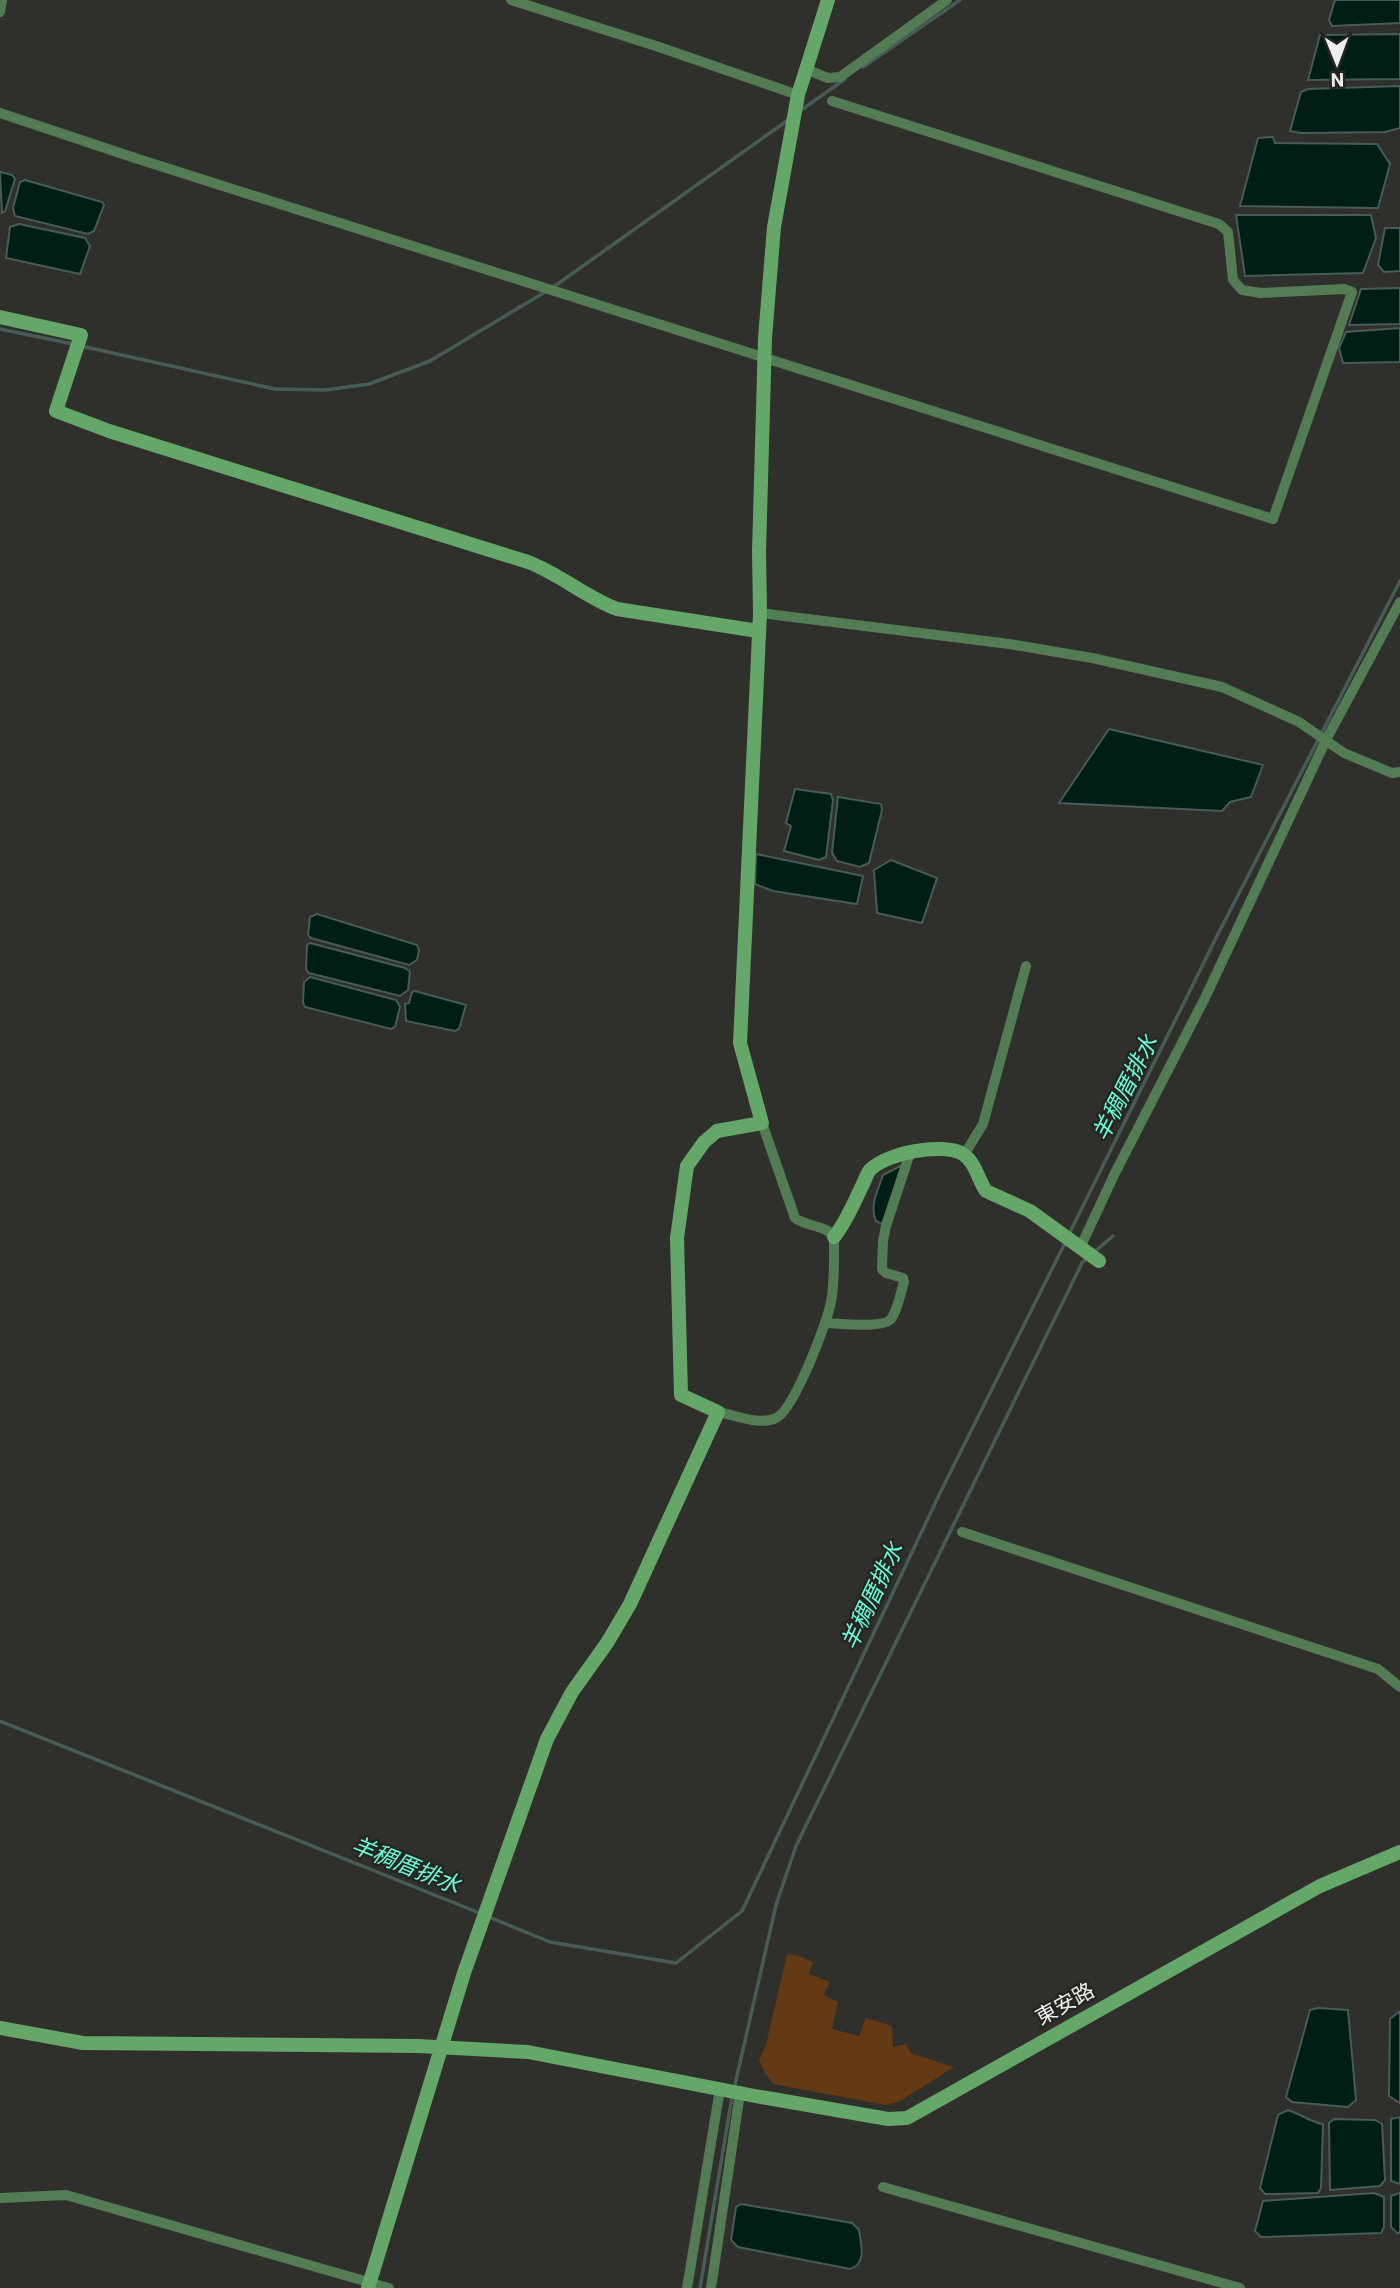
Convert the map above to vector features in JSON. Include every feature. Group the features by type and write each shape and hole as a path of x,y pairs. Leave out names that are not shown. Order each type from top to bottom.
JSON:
{"street":[{"path":"0,12 2,0"},
{"path":"512,0 656,46 798,99"},
{"path":"828,0 798,99 774,227 764,358 760,613 740,1042 762,1123 795,1217 802,1223 830,1232 834,1237"},
{"path":"806,69 828,78 839,77 947,0"},
{"path":"0,113 1273,519 1352,292 1344,289 1261,293 1242,290 1233,280 1228,232 1219,224 832,102"},
{"path":"0,317 81,335 56,411 109,431 528,562 552,571 598,602 617,609 758,631"},
{"path":"1080,1248 1115,1173 1205,998 1324,739 1400,602"},
{"path":"760,613 1009,644 1092,658 1222,687 1303,725 1344,753 1392,773 1400,772"},
{"path":"964,1155 983,1124 1026,966"},
{"path":"762,1123 717,1131 704,1142 687,1166 677,1238 681,1395 718,1412 762,1421 778,1418 789,1406 826,1323 831,1299 834,1237 843,1226 870,1170 892,1158 929,1148 944,1148 964,1155 975,1168 986,1191 1030,1211 1099,1261"},
{"path":"826,1323 876,1325 888,1323 893,1317 904,1282 903,1278 886,1273 882,1269 883,1241 909,1153"},
{"path":"369,2285 464,1973 547,1739 572,1692 607,1643 630,1604 718,1412"},
{"path":"962,1532 1378,1669 1400,1687"},
{"name":"東安路","path":"0,2028 83,2043 418,2046 528,2052 888,2119 907,2118 1320,1886 1400,1853"},
{"path":"688,2288 731,2091"},
{"path":"711,2288 731,2091"},
{"path":"883,2187 1240,2288"},
{"path":"0,2198 66,2195 369,2285 389,2288"}],"shaded area":[{"path":"787,1954 813,1962 809,1974 830,1982 824,1995 838,2002 832,2029 859,2036 866,2018 892,2026 893,2047 906,2044 911,2053 954,2067 900,2101 886,2105 773,2084 759,2060 766,2045"}],"water":[{"path":"1335,0 1400,0 1400,23 1332,26 1329,20"},
{"path":"1400,34 1400,79 1308,80 1320,35"},
{"path":"1400,86 1400,128 1385,132 1290,131 1301,92 1308,89"},
{"path":"1273,137 1275,143 1377,144 1390,164 1378,208 1240,206 1258,138"},
{"path":"0,172 12,175 15,179 2,213"},
{"path":"25,180 102,202 104,205 94,231 88,234 15,216 13,208 20,182"},
{"path":"1236,215 1371,215 1376,238 1363,273 1245,276"},
{"path":"19,224 85,238 90,246 80,274 6,258 10,227"},
{"path":"1385,228 1400,228 1400,271 1384,272 1378,265"},
{"path":"1400,288 1400,324 1349,325 1361,289"},
{"path":"1400,328 1400,362 1343,363 1339,348 1346,332"},
{"path":"1109,729 1263,765 1251,797 1230,802 1222,811 1059,803"},
{"path":"795,789 831,794 833,800 826,857 819,860 784,851 791,826 786,823"},
{"path":"838,797 881,804 882,810 869,863 860,867 837,861 832,853"},
{"path":"756,854 863,876 857,904 773,891 755,884"},
{"path":"891,860 937,878 922,923 877,913 874,870"},
{"path":"317,914 417,945 417,960 409,965 311,938 308,935 310,917"},
{"path":"310,943 405,968 410,972 408,990 400,996 309,973 306,969 307,945"},
{"path":"310,977 396,1000 400,1007 395,1027 391,1029 305,1007 304,982"},
{"path":"412,992 466,1005 459,1029 455,1031 406,1021 405,1004 409,1003"},
{"path":"902,1165 882,1224 876,1221 874,1215 877,1192 883,1175"},
{"path":"1310,2010 1348,2010 1356,2100 1348,2107 1292,2102 1286,2097"},
{"path":"1400,2011 1400,2103 1389,2096 1390,2019"},
{"path":"1288,2110 1323,2124 1321,2188 1318,2193 1265,2194 1260,2188 1278,2115"},
{"path":"1400,2117 1400,2184 1391,2181 1391,2119"},
{"path":"1334,2119 1375,2120 1382,2124 1385,2180 1380,2186 1330,2190 1329,2123"},
{"path":"1374,2193 1384,2197 1384,2227 1381,2233 1261,2237 1255,2231 1263,2201"},
{"path":"1400,2193 1400,2233 1397,2233 1391,2227 1391,2196"},
{"path":"741,2204 852,2223 859,2230 862,2253 859,2263 850,2269 738,2247 731,2240 736,2207"}],"waterway":[{"path":"863,67 960,0"},
{"path":"800,111 845,79"},
{"path":"552,288 788,120"},
{"path":"81,346 275,389 325,390 369,384 430,361 545,292"},
{"path":"0,329 73,344"},
{"name":"羊稠厝排水","path":"1069,1234 1219,932 1400,581"},
{"path":"1094,1252 1113,1236"},
{"name":"羊稠厝排水","path":"489,1917 550,1942 676,1963 742,1911 941,1491 1066,1241"},
{"path":"734,2089 776,1905 796,1846 1082,1263 1088,1257"},
{"name":"羊稠厝排水","path":"0,1721 482,1914"},
{"path":"700,2288 732,2097"}]}
